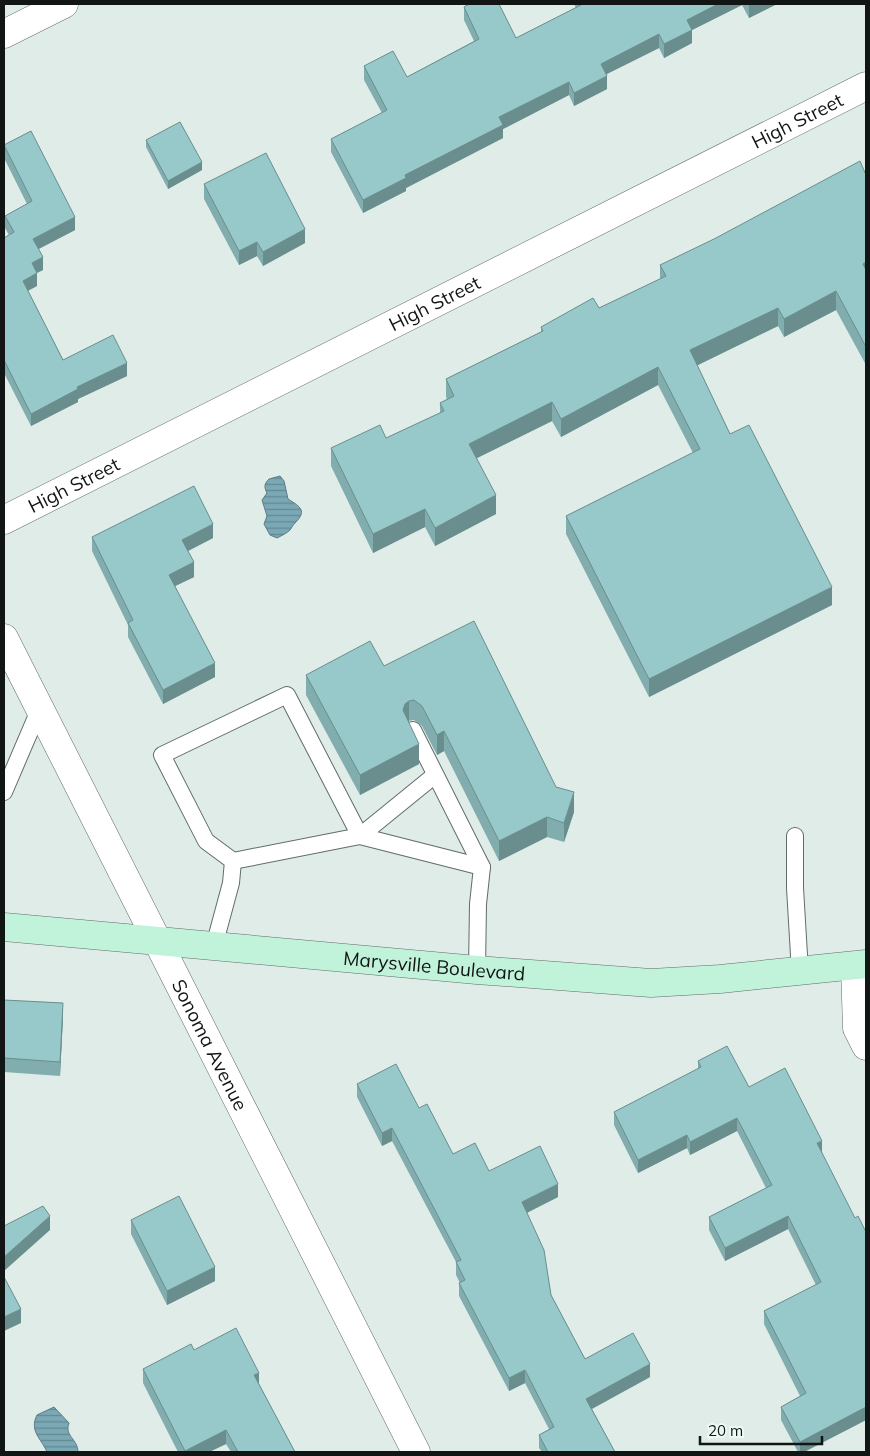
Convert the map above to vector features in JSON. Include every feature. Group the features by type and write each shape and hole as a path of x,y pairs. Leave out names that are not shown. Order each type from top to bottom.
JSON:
{"main road":[{"name":"Marysville Boulevard","path":"4,927 477,970 651,983 720,979 860,965"}],"street":[{"path":"4,34 64,4"},
{"name":"High Street","path":"4,520 866,86"},
{"name":"Sonoma Avenue","path":"4,638 416,1452"},
{"path":"860,965 857,1028 866,1046"}],"lane":[{"path":"360,836 286,695 162,755 206,841 233,861 360,836 482,868"},
{"path":"4,792 40,708"},
{"path":"413,730 482,868 478,904 477,970"},
{"path":"360,836 435,775"},
{"path":"795,836 795,888 800,972"},
{"path":"214,946 232,883 233,861"}],"water":[{"path":"280,476 284,481 288,499 299,507 301,515 290,530 277,538 270,535 264,524 267,516 262,500 267,493 265,486 267,481"},
{"path":"54,1407 69,1423 68,1431 76,1444 78,1452 47,1452 37,1434 34,1426 37,1415"}],"building":[{"path":"469,4 499,4 516,38 581,4 718,4 687,20 692,30 664,44 659,34 601,64 607,76 574,93 569,82 499,117 503,125 405,175 406,178 363,200 331,139 387,110 364,66 393,51 407,77 479,39 464,7"},
{"path":"180,122 202,162 168,181 146,140"},
{"path":"31,131 75,217 33,239 43,257 32,263 37,273 23,281 63,360 113,335 127,363 77,387 78,389 31,414 4,360 4,238 14,232 5,216 32,201 4,145"},
{"path":"266,153 305,229 263,252 257,242 239,251 204,184"},
{"path":"860,161 866,175 866,262 863,264 866,270 866,347 836,291 784,319 778,308 690,350 730,434 749,425 832,587 649,679 566,516 700,449 658,367 561,419 552,402 469,444 496,495 435,528 425,509 373,534 331,448 380,425 386,438 444,411 440,403 454,396 446,379 543,331 541,327 593,298 599,308 666,276 660,265 714,239"},
{"path":"194,486 213,524 182,540 194,562 169,575 215,663 163,690 128,623 133,620 92,537"},
{"path":"474,621 556,787 574,792 564,823 547,817 499,841 444,731 437,735 422,706 414,700 409,701 405,704 403,710 419,744 360,775 306,675 370,641 384,666"},
{"path":"4,1000 63,1003 60,1062 4,1058"},
{"path":"727,1046 749,1087 785,1068 822,1141 817,1143 855,1218 858,1216 866,1232 866,1407 800,1442 781,1407 806,1393 764,1311 821,1282 788,1216 725,1248 709,1217 772,1185 737,1118 690,1142 687,1135 638,1160 614,1112 701,1067 698,1061"},
{"path":"396,1064 419,1108 427,1104 453,1154 475,1143 489,1171 540,1146 558,1184 522,1202 544,1250 551,1295 585,1359 633,1333 650,1364 586,1399 615,1452 548,1452 539,1435 554,1427 525,1370 509,1378 459,1283 465,1280 456,1262 461,1260 392,1128 382,1133 357,1084"},
{"path":"179,1196 215,1267 167,1291 131,1220"},
{"path":"43,1206 50,1216 4,1257 4,1226"},
{"path":"4,1277 21,1309 4,1317"},
{"path":"236,1328 259,1373 254,1375 295,1452 238,1452 226,1430 185,1451 143,1369 191,1344 194,1350"}]}
